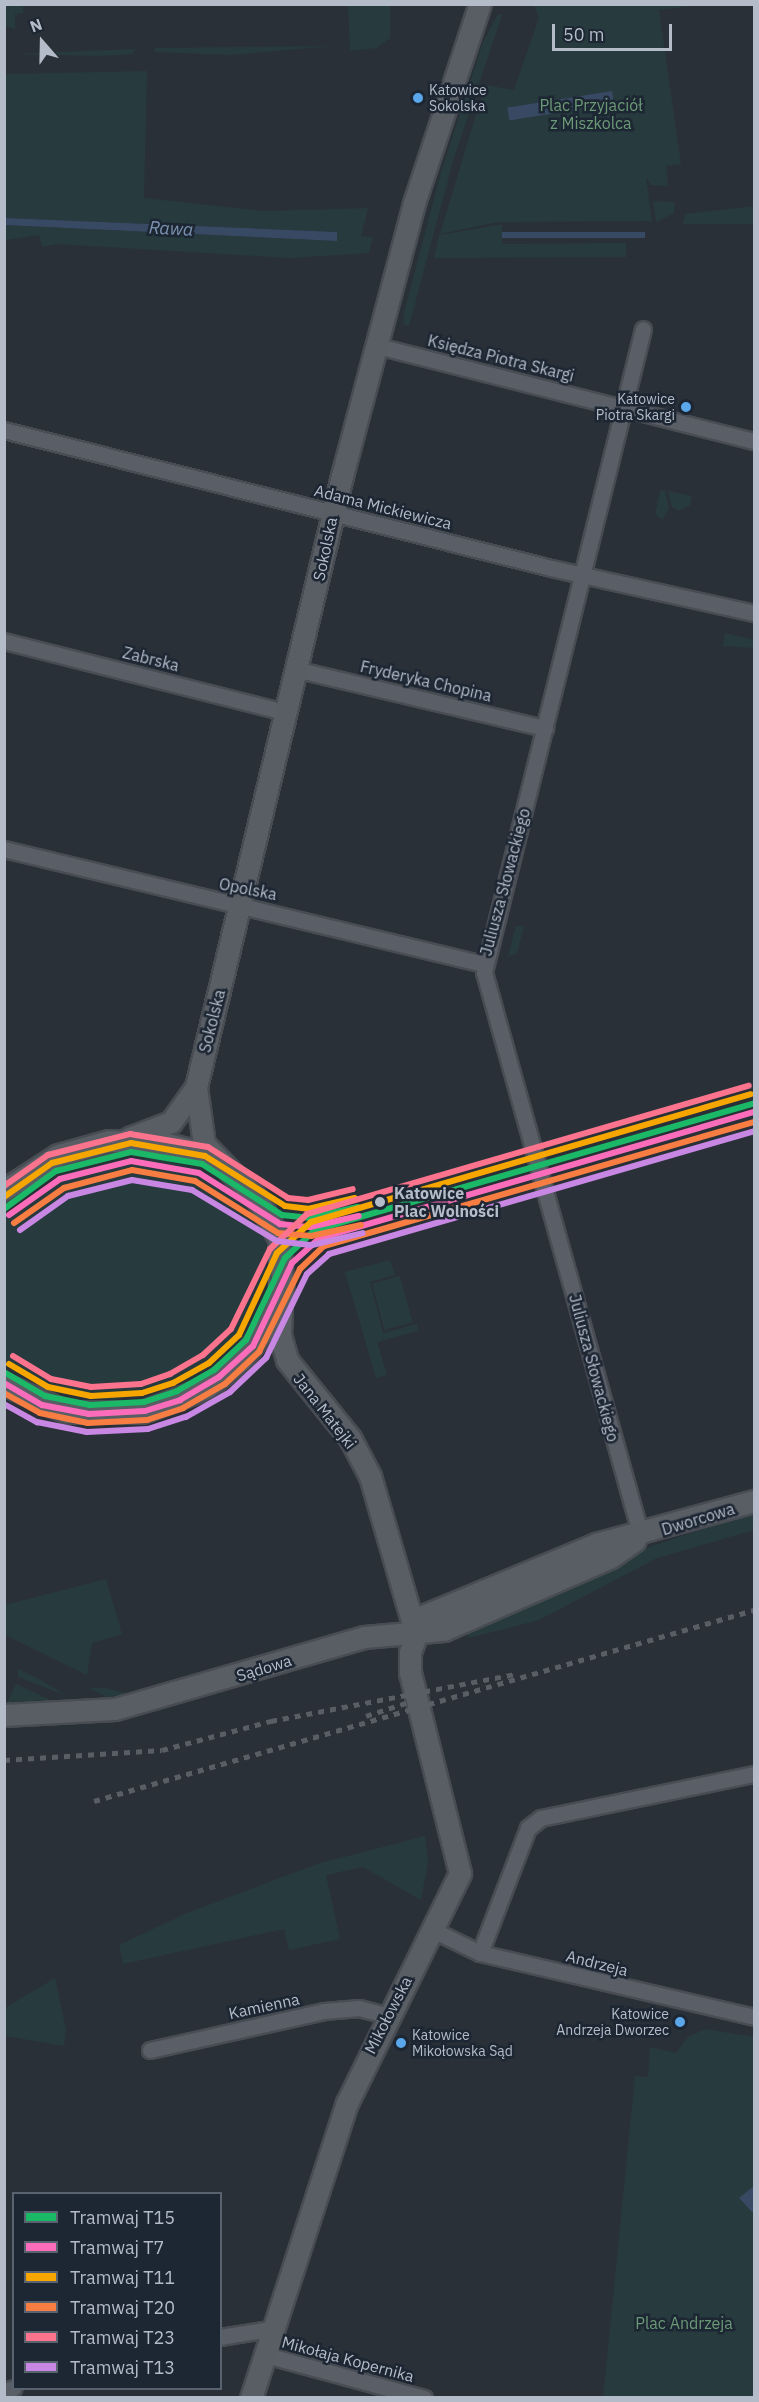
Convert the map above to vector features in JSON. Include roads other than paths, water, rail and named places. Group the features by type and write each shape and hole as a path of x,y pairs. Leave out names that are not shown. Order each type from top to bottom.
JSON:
{"street":[{"name":"Sokolska","path":"211,1155 198,1125 196,1087 299,670 332,513 414,202 477,8"},
{"name":"Juliusza Słowackiego","path":"640,1536 582,1322 495,1024 484,964 545,728 578,574 643,329"},
{"name":"Księdza Piotra Skargi","path":"378,345 754,441"},
{"name":"Adama Mickiewicza","path":"4,430 578,574 754,613"},
{"name":"Zabrska","path":"4,641 288,713"},
{"name":"Fryderyka Chopina","path":"299,670 545,728"},
{"name":"Opolska","path":"4,849 484,964"},
{"name":"Sokolska","path":"4,1190 58,1155 129,1138 171,1122 196,1087"},
{"path":"129,1138 211,1155"},
{"name":"Jana Matejki","path":"211,1155 255,1196 272,1222 284,1260 279,1326 285,1355 366,1467 415,1631"},
{"path":"4,1384 47,1406 87,1415 171,1403 206,1388 241,1360 268,1325 283,1292"},
{"name":"Dworcowa","path":"640,1536 754,1502"},
{"path":"415,1631 429,1612 596,1544 640,1536"},
{"name":"Sądowa","path":"4,1715 115,1709 364,1636 415,1631"},
{"name":"Mikołowska","path":"251,2397 270,2329 347,2103 386,2015 435,1931 460,1873 410,1673 415,1631"},
{"path":"480,1953 528,1828 541,1818 754,1774"},
{"name":"Andrzeja","path":"435,1931 480,1953 754,2017"},
{"name":"Kamienna","path":"150,2050 324,2011 359,2008 386,2015"},
{"path":"222,2337 270,2329"},
{"name":"Mikołaja Kopernika","path":"262,2354 424,2397"}],"water":[{"path":"612,91 614,104 509,120 507,108"},
{"name":"Rawa","path":"5,218 337,232 337,241 5,225"},
{"path":"502,232 645,232 645,238 502,238"},
{"path":"754,2186 754,2212 752,2212 739,2198"}],"tram line":[{"name":"T23","path":"13,1356 51,1379 91,1387 141,1384 170,1374 203,1355 231,1329 270,1249 307,1214 749,1086"},
{"name":"T11","path":"9,1364 48,1387 91,1396 142,1393 173,1383 209,1363 239,1335 277,1253 311,1222 751,1094"},
{"name":"T15","path":"4,1372 45,1396 90,1405 144,1402 177,1391 214,1370 246,1340 285,1258 315,1230 754,1103"},
{"name":"T7","path":"4,1383 42,1405 89,1414 145,1411 180,1400 219,1377 253,1346 292,1263 320,1238 754,1112"},
{"name":"T20","path":"4,1393 40,1413 88,1423 147,1420 183,1408 225,1384 259,1352 300,1269 324,1246 754,1122"},
{"name":"T13","path":"4,1404 37,1422 87,1432 148,1429 186,1417 230,1392 266,1358 307,1274 329,1254 754,1131"},
{"name":"T23","path":"4,1186 48,1155 130,1134 208,1147 288,1198 308,1200 353,1189"},
{"name":"T11","path":"4,1197 52,1163 131,1143 205,1156 285,1206 308,1209 355,1198"},
{"name":"T15","path":"4,1209 56,1171 131,1152 202,1164 282,1215 309,1218 358,1207"},
{"name":"T7","path":"9,1215 60,1179 131,1161 199,1173 280,1224 310,1227 359,1216"},
{"name":"T20","path":"14,1223 64,1188 132,1170 195,1181 278,1233 311,1236 361,1225"},
{"name":"T13","path":"20,1230 68,1196 132,1180 192,1190 277,1241 312,1245 363,1233"},
{"path":"244,1190 271,1236 269,1292"}],"railway":[{"path":"94,1801 754,1610"},
{"path":"4,1760 162,1750 271,1721 515,1674"},
{"path":"366,1716 415,1700"}],"place":[{"name":"Katowice Sokolska","path":"418,98"},
{"name":"Katowice Piotra Skargi","path":"686,407"},
{"name":"Katowice Plac Wolności","path":"380,1202"},
{"name":"Katowice Andrzeja Dworzec","path":"680,2022"},
{"name":"Katowice Mikołowska Sąd","path":"401,2043"}],"park label":[{"name":"Plac Przyjaciół z Miszkolca","path":"591,114"},
{"name":"Plac Andrzeja","path":"684,2323"}]}
